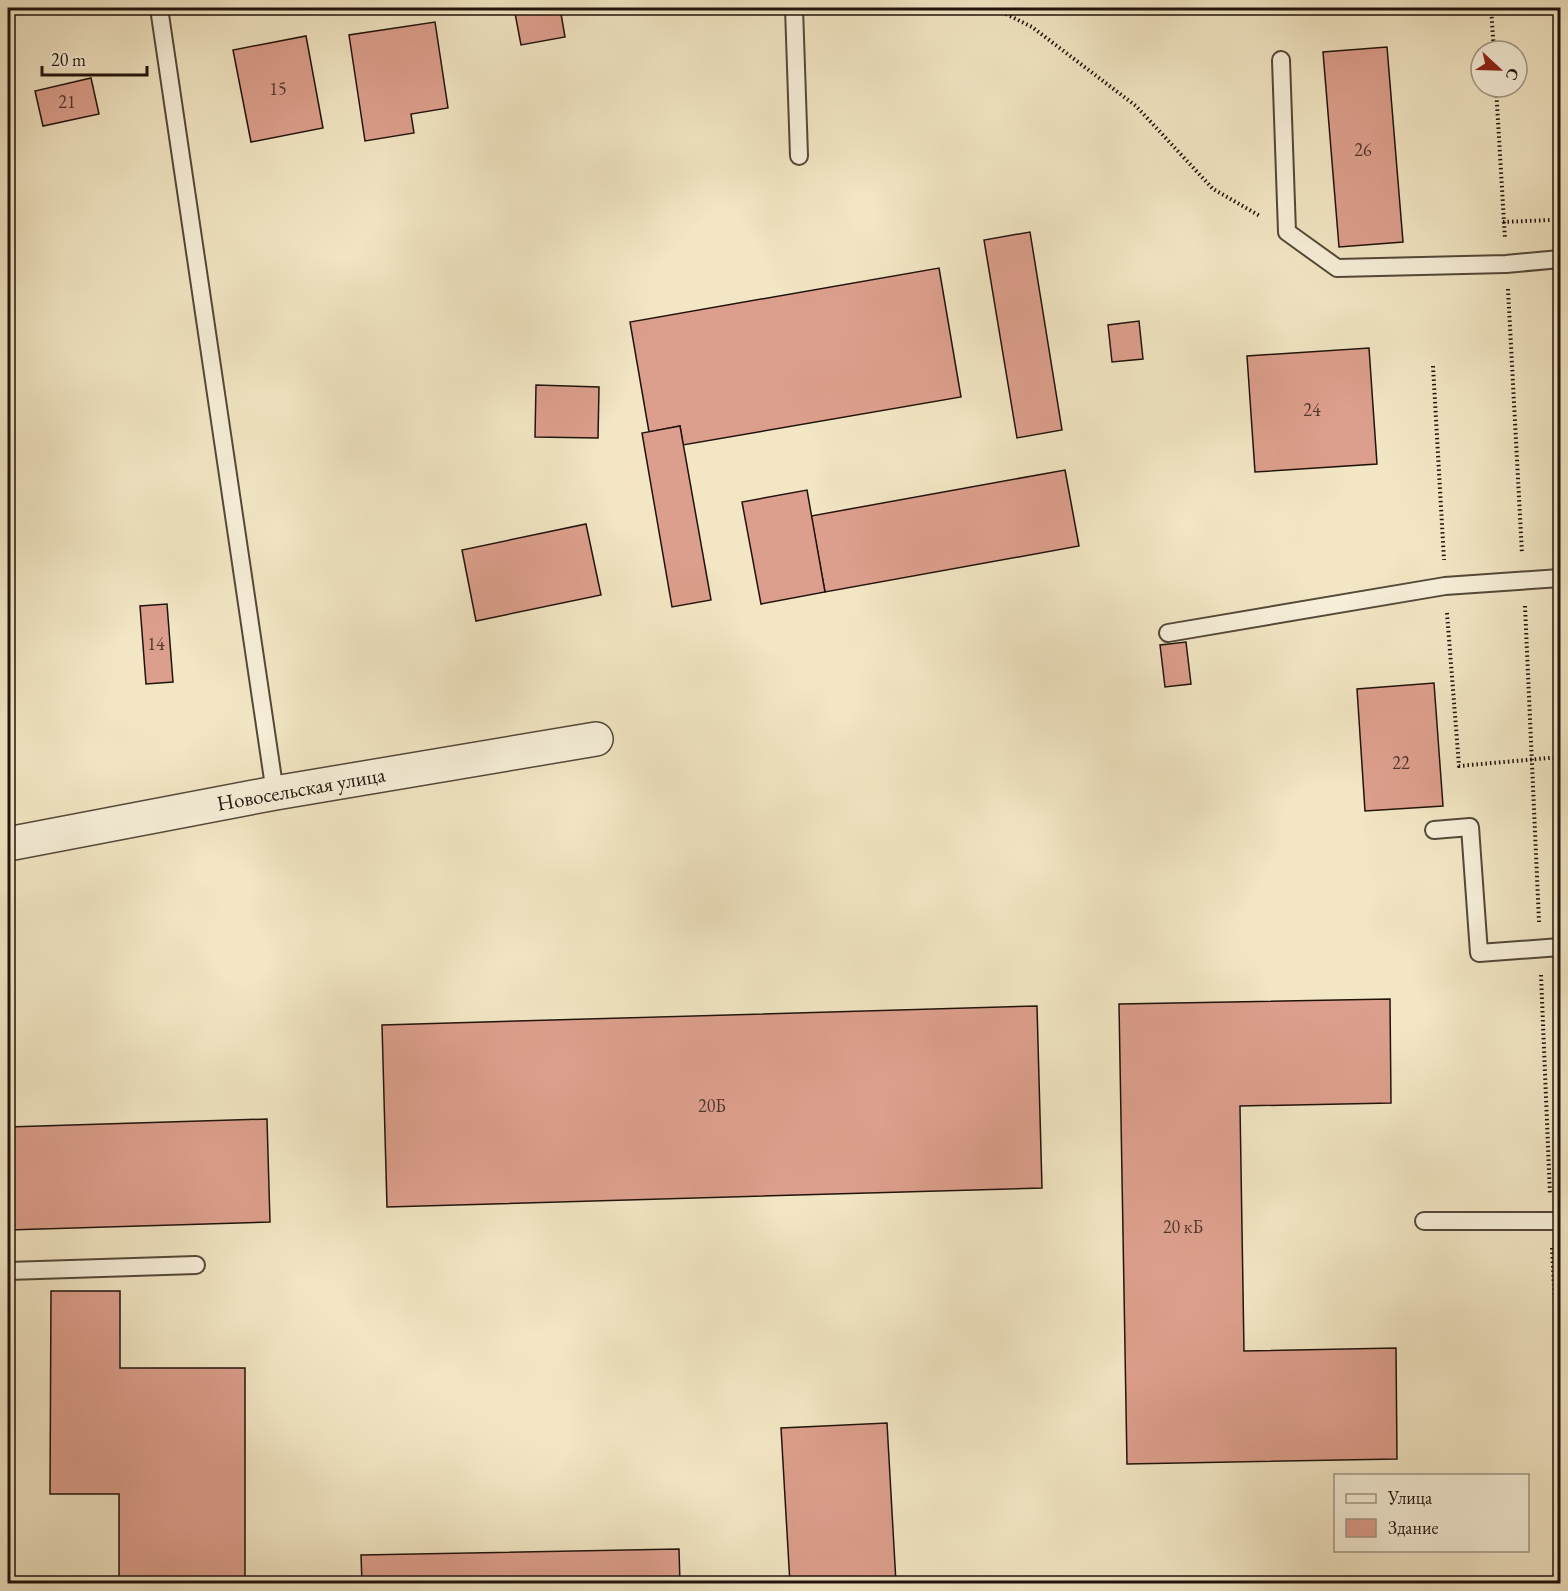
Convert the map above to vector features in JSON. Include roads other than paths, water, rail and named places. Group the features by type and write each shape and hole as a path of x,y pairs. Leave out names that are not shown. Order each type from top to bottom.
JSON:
{"street":[{"name":"Новосельская улица","path":"8,844 275,793 596,740"}],"lane":[{"path":"159,8 275,793"},
{"path":"794,8 799,156"},
{"path":"1281,60 1287,232 1337,268 1506,264 1560,259"},
{"path":"1168,633 1445,586 1560,578"},
{"path":"1434,830 1470,827 1479,953 1560,947"},
{"path":"1424,1221 1556,1221"},
{"path":"8,1271 196,1265"}]}
